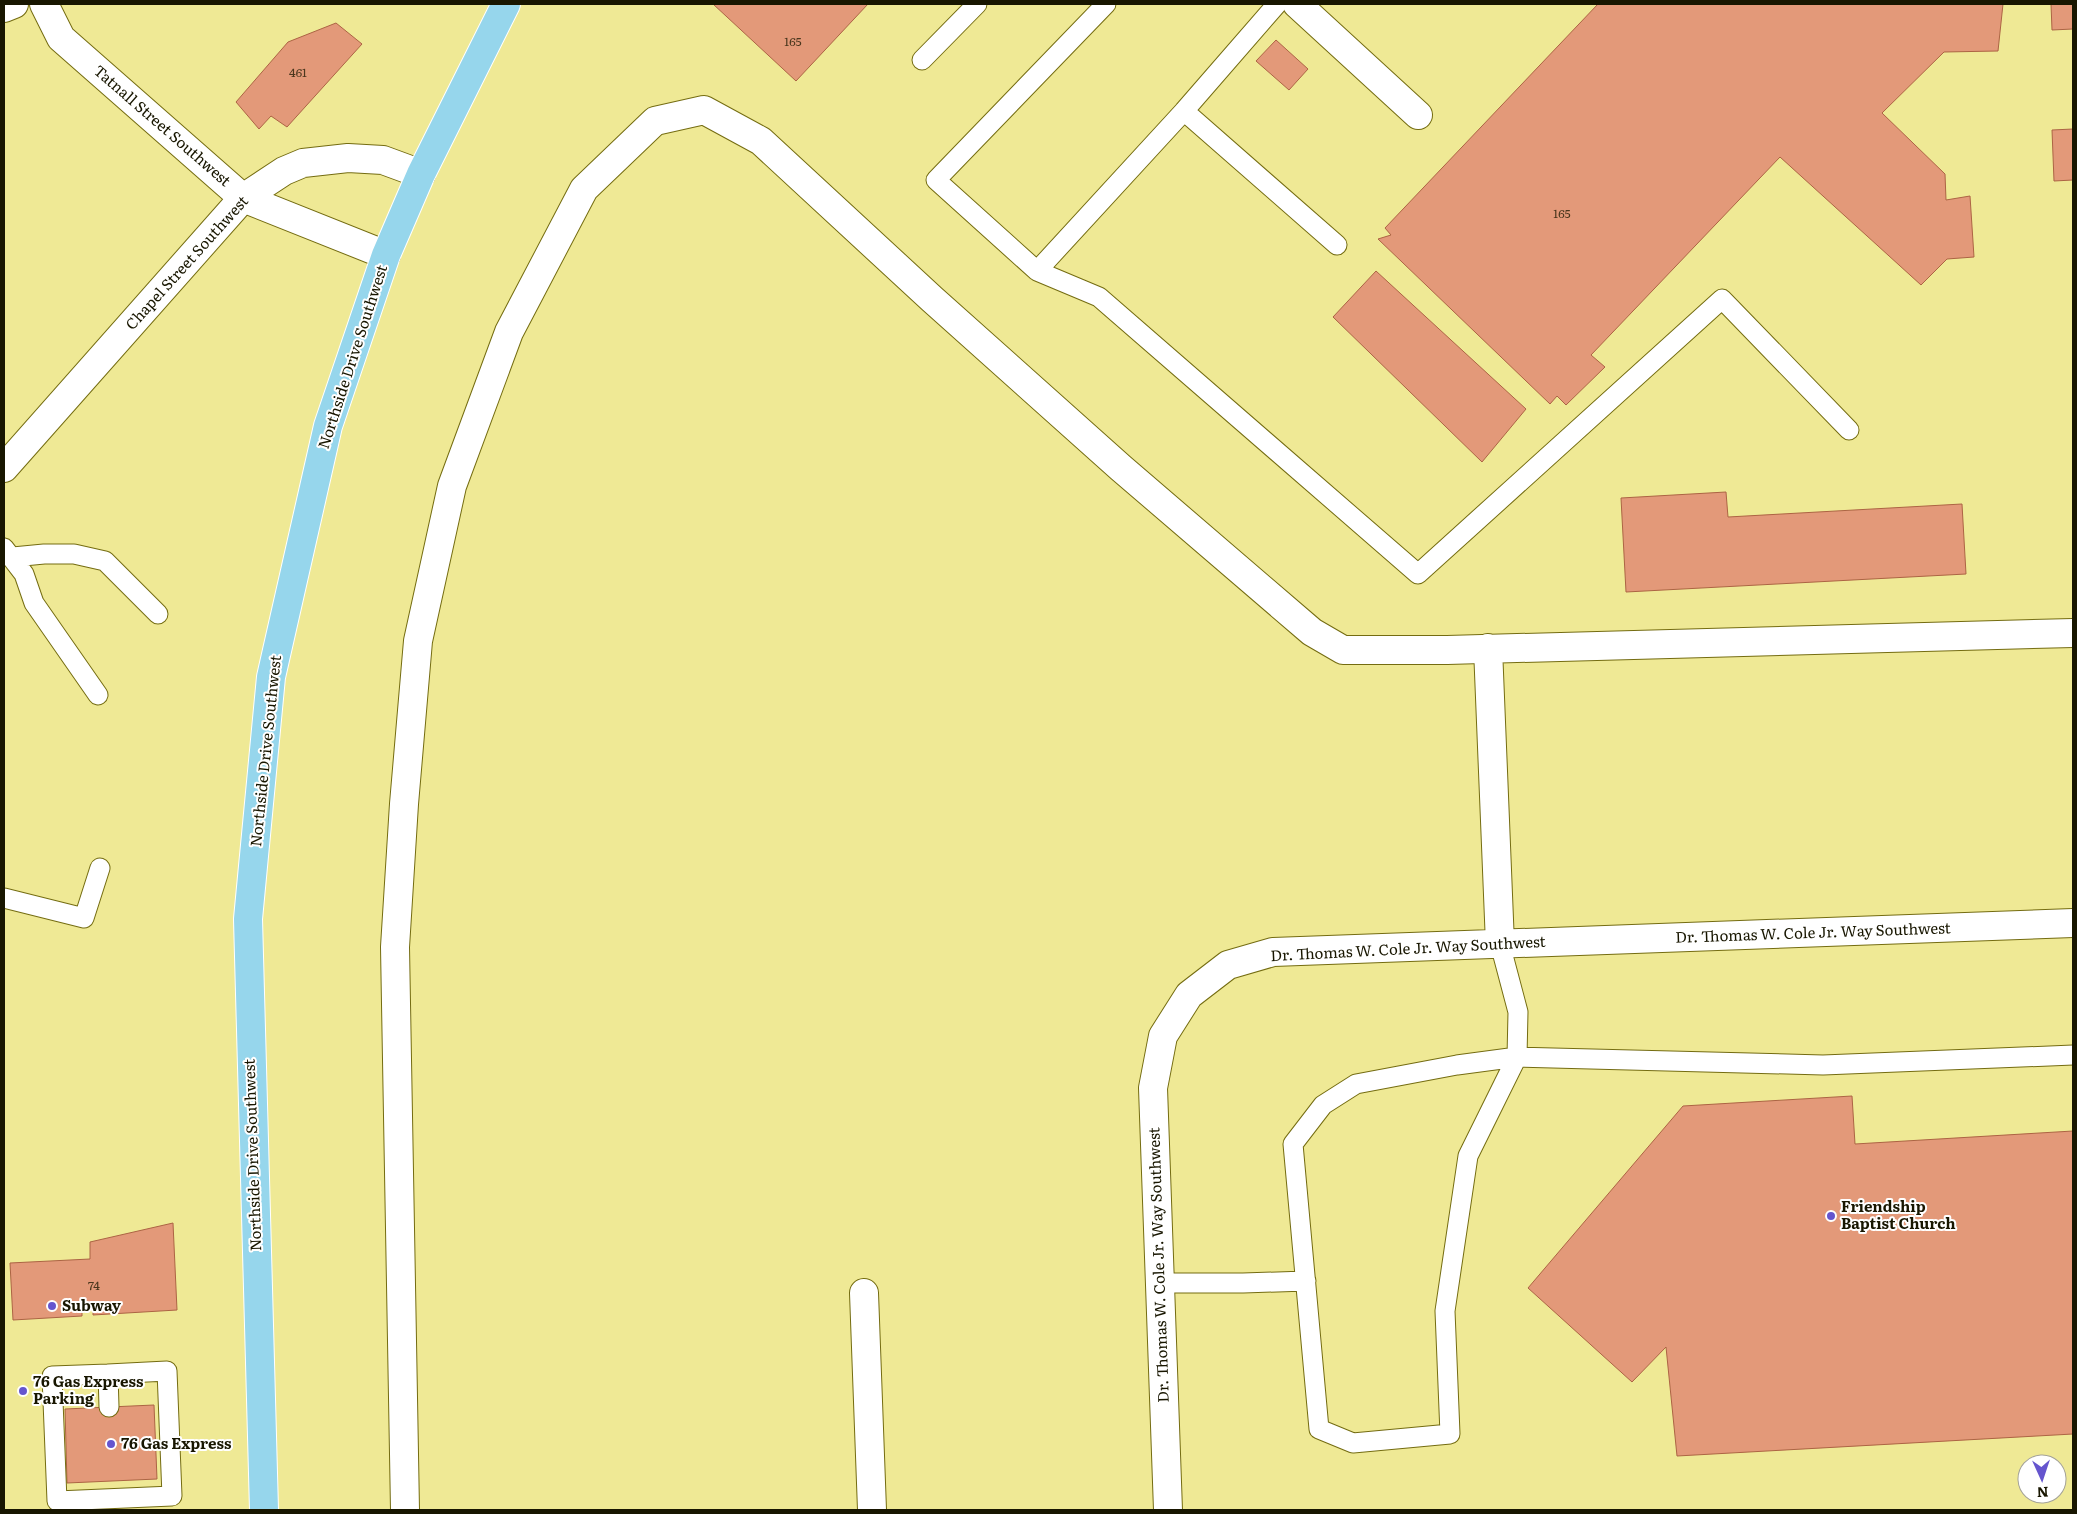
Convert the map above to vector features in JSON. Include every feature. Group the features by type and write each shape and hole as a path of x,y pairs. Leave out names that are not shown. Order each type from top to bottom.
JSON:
{"main road":[{"name":"Northside Drive Southwest","path":"264,1510 248,920 271,677 328,426 386,255 421,174 506,4"}],"street":[{"path":"4,8 14,4"},
{"name":"Tatnall Street Southwest","path":"44,4 61,38 243,198 386,255"},
{"path":"1297,4 1418,115"},
{"path":"405,1510 395,947 404,804 418,641 452,486 509,332 584,189 655,121 704,110 761,141 932,299 1106,455 1312,632 1343,650 2073,633"},
{"name":"Chapel Street Southwest","path":"4,468 243,198 284,171 303,163 348,158 382,160 421,174"},
{"path":"1488,648 1500,944"},
{"name":"Dr. Thomas W. Cole Jr. Way Southwest","path":"1168,1510 1153,1088 1163,1036 1189,995 1228,965 1273,952 2073,923"},
{"path":"864,1293 872,1510"}],"lane":[{"path":"922,60 977,4"},
{"path":"1106,4 936,180 1037,271 1100,297 1418,574 1722,299 1849,430"},
{"path":"1037,271 1184,110 1277,4"},
{"path":"1184,110 1338,245"},
{"path":"8,552 74,554 105,562 158,614"},
{"path":"8,552 24,574 34,603 98,696"},
{"path":"4,898 84,918 100,868"},
{"path":"1500,944 1518,1012 1517,1057 1468,1156 1445,1311 1450,1434 1353,1443 1319,1429 1293,1144 1323,1105 1356,1084 1456,1065 1517,1057 1823,1065 2073,1055"},
{"path":"1160,1283 1306,1281"},
{"path":"167,1371 172,1496 112,1490 93,1505 57,1501 52,1376 108,1374 167,1371"},
{"path":"108,1374 109,1407"}],"building":[{"path":"713,4 868,4 796,81"},
{"path":"1598,4 2003,4 1998,51 1944,52 1882,113 1945,174 1946,200 1970,196 1974,257 1947,259 1921,285 1780,157 1591,355 1605,367 1566,405 1557,396 1550,404 1378,239 1391,235 1385,228"},
{"path":"2051,4 2073,4 2073,29 2052,30"},
{"path":"336,23 362,44 287,127 271,116 259,129 236,102 288,42"},
{"path":"1276,40 1308,69 1289,90 1256,61"},
{"path":"2073,129 2073,180 2054,181 2052,130"},
{"path":"1376,271 1526,409 1482,462 1333,317"},
{"path":"1726,492 1728,517 1962,504 1966,574 1626,592 1621,498"},
{"name":"Friendship Baptist Church","path":"1852,1096 1855,1144 2073,1131 2073,1434 1677,1456 1666,1347 1632,1382 1528,1288 1683,1106"},
{"path":"173,1223 177,1310 93,1315 93,1308 82,1309 82,1316 13,1320 10,1263 90,1259 90,1242"},
{"name":"76 Gas Express","path":"154,1405 157,1479 67,1483 65,1409"}],"place":[{"name":"Friendship Baptist Church","path":"1831,1216"},
{"name":"Subway","path":"52,1306"},
{"name":"76 Gas Express Parking","path":"23,1391"},
{"name":"76 Gas Express","path":"111,1444"}]}
